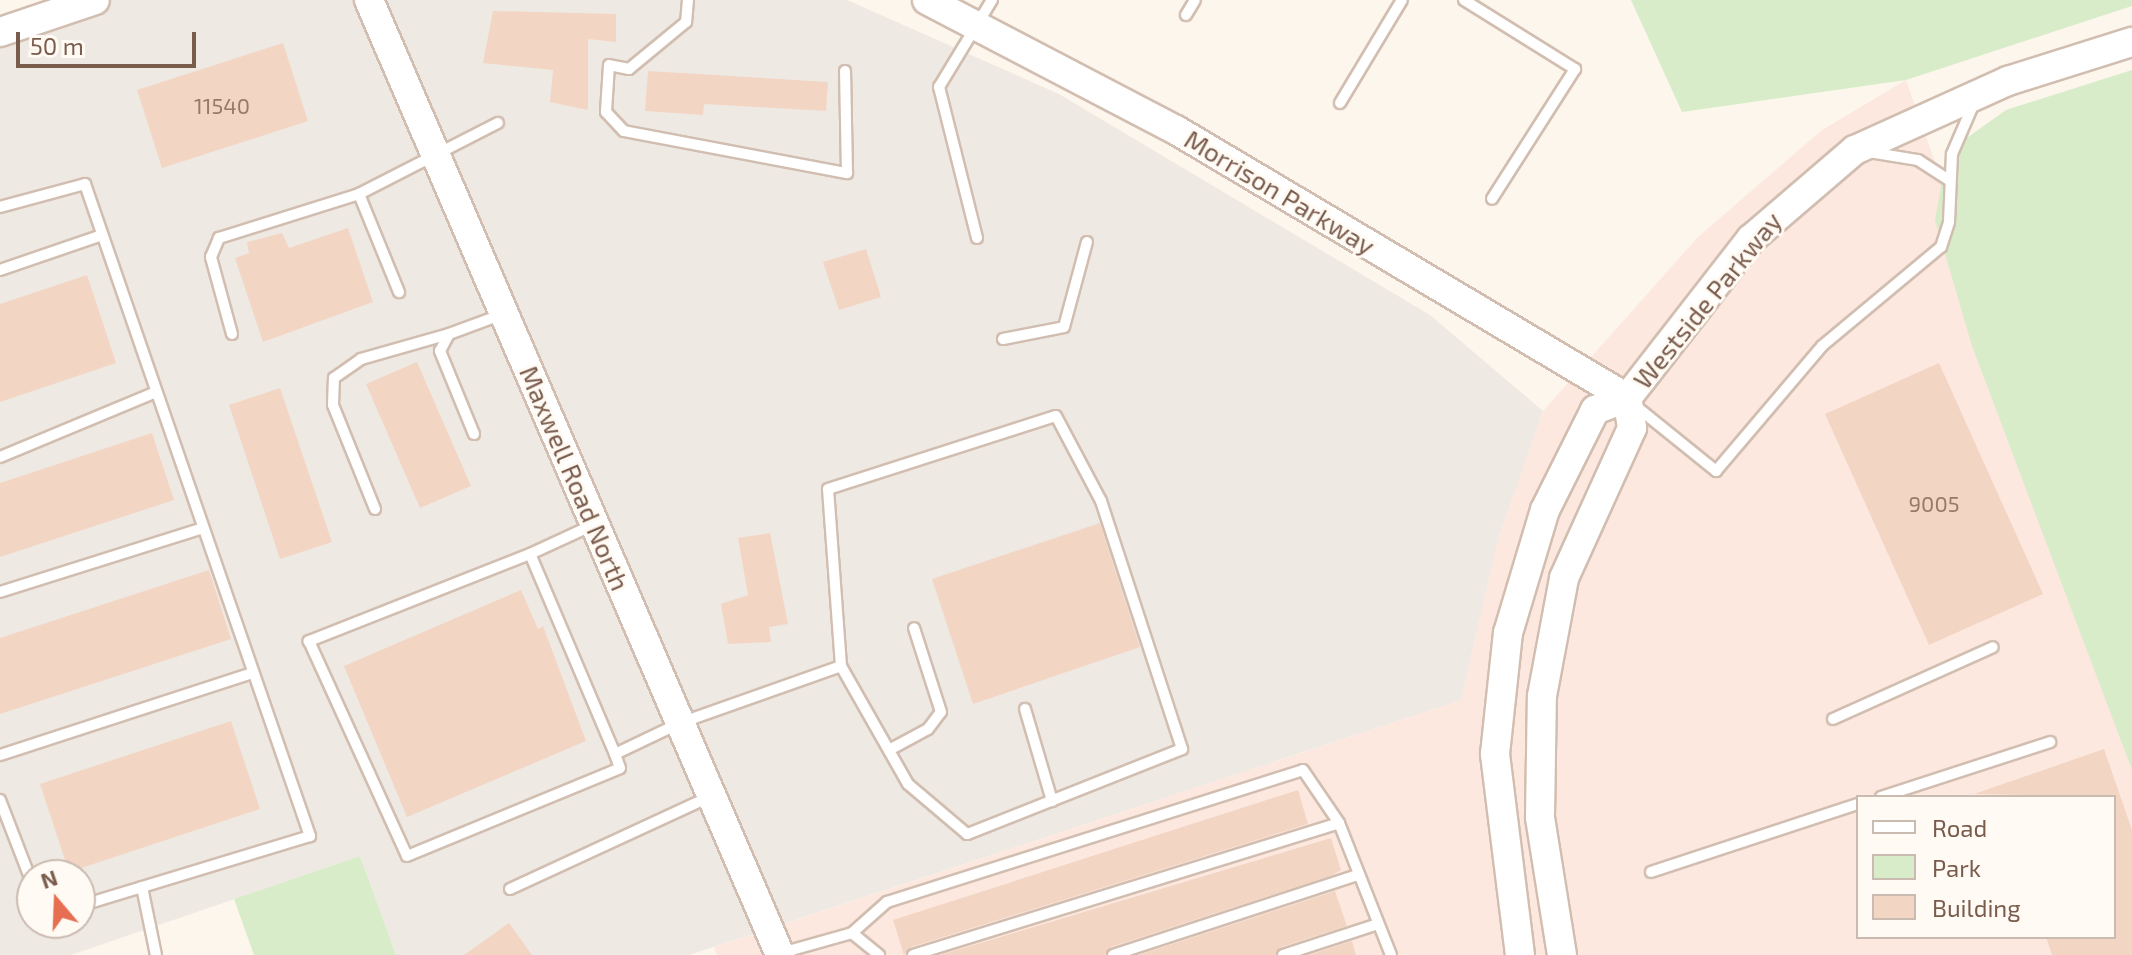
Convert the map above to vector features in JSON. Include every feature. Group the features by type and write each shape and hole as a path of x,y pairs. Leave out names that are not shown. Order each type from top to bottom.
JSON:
{"street":[{"path":"0,32 95,0"},
{"name":"Morrison Parkway","path":"927,0 986,12 1176,130 1627,398"},
{"name":"Maxwell Road North","path":"374,4 779,955"},
{"name":"Westside Parkway","path":"1520,955 1495,754 1508,633 1524,566 1571,453 1595,410 1627,398 1751,239 1855,150 1978,93 2132,42"},
{"name":"Westside Parkway","path":"1562,955 1540,817 1542,696 1564,578 1632,428 1627,398"}],"lane":[{"path":"688,0 686,22 629,69 609,65 606,112 624,131 847,173 845,71"},
{"path":"1186,15 1195,0"},
{"path":"1340,103 1402,0"},
{"path":"1464,0 1575,69 1492,199"},
{"path":"977,238 939,87 986,12"},
{"path":"1627,398 1716,471 1822,346 1941,247 1949,222 1949,180 1978,93"},
{"path":"232,334 211,257 219,238 359,194 498,123"},
{"path":"1855,150 1918,160 1949,180"},
{"path":"0,207 85,184 310,836 96,901"},
{"path":"359,194 399,292"},
{"path":"0,270 102,235"},
{"path":"1003,339 1064,327 1087,242"},
{"path":"375,509 333,405 334,378 361,359 449,334 504,314"},
{"path":"449,334 440,351 474,434"},
{"path":"0,457 156,392"},
{"path":"1056,416 1101,501 1182,749 967,834 908,784 889,750 841,666 828,489 1056,416"},
{"path":"530,554 620,768 407,856 309,641 530,554 595,525"},
{"path":"0,592 203,528"},
{"path":"889,750 928,729 941,712 914,628"},
{"path":"1833,719 1993,647"},
{"path":"615,754 680,723 841,666"},
{"path":"0,755 253,673"},
{"path":"1025,709 1052,801"},
{"path":"1887,795 2050,742"},
{"path":"779,955 852,933 887,902 1303,770 1339,823 1391,955"},
{"path":"510,889 711,796"},
{"path":"0,800 23,859"},
{"path":"1651,872 1856,805"},
{"path":"913,955 1339,823"},
{"path":"1113,955 1358,875"},
{"path":"142,887 156,955"},
{"path":"1283,955 1378,924"},
{"path":"852,933 879,955"}],"shaded area":[{"path":"63,0 847,0 1059,94 1430,315 1543,411 1498,540 1461,700 689,955 396,955 360,856 71,955 0,955 0,15"},
{"path":"1906,80 2132,718 2132,955 717,955 714,947 1461,700 1498,540 1543,411 1698,237 1822,130"}],"green space":[{"path":"1631,0 2132,0 2132,6 1906,80 1682,112"},
{"path":"2132,70 2132,770 1972,346 1935,220 1947,152 2006,110"},
{"path":"360,856 396,955 254,955 234,899"}],"building":[{"path":"493,11 616,14 616,42 588,39 588,110 550,102 553,70 483,63"},
{"path":"283,43 308,121 162,168 137,90"},
{"path":"648,71 828,82 826,111 704,104 703,115 645,111"},
{"path":"348,228 373,302 263,342 235,258 249,253 247,242 282,233 289,248"},
{"path":"866,249 881,297 839,310 823,262"},
{"path":"87,275 116,363 0,402 0,304"},
{"path":"417,362 471,486 420,508 366,384"},
{"path":"1939,363 2043,594 1929,645 1825,414"},
{"path":"280,388 332,542 280,559 229,405"},
{"path":"152,433 174,500 0,557 0,483"},
{"path":"1100,523 1140,647 973,704 932,579"},
{"path":"770,533 788,624 769,627 771,642 728,644 721,604 748,595 738,538"},
{"path":"209,570 231,639 0,714 0,638"},
{"path":"521,590 538,629 543,626 586,741 407,817 344,666"},
{"path":"231,721 260,809 96,863 96,859 65,859 40,784"},
{"path":"2104,749 2132,830 2132,955 2052,955 2047,939 2116,939 2116,795 1974,794"},
{"path":"1298,790 1308,824 911,947 904,955 893,920"},
{"path":"1331,838 1341,870 1330,876 1111,947 1105,955 940,955"},
{"path":"1335,891 1347,926 1281,947 1275,955 1139,955"},
{"path":"509,923 532,955 464,955"},
{"path":"1352,941 1356,955 1309,955"}]}
